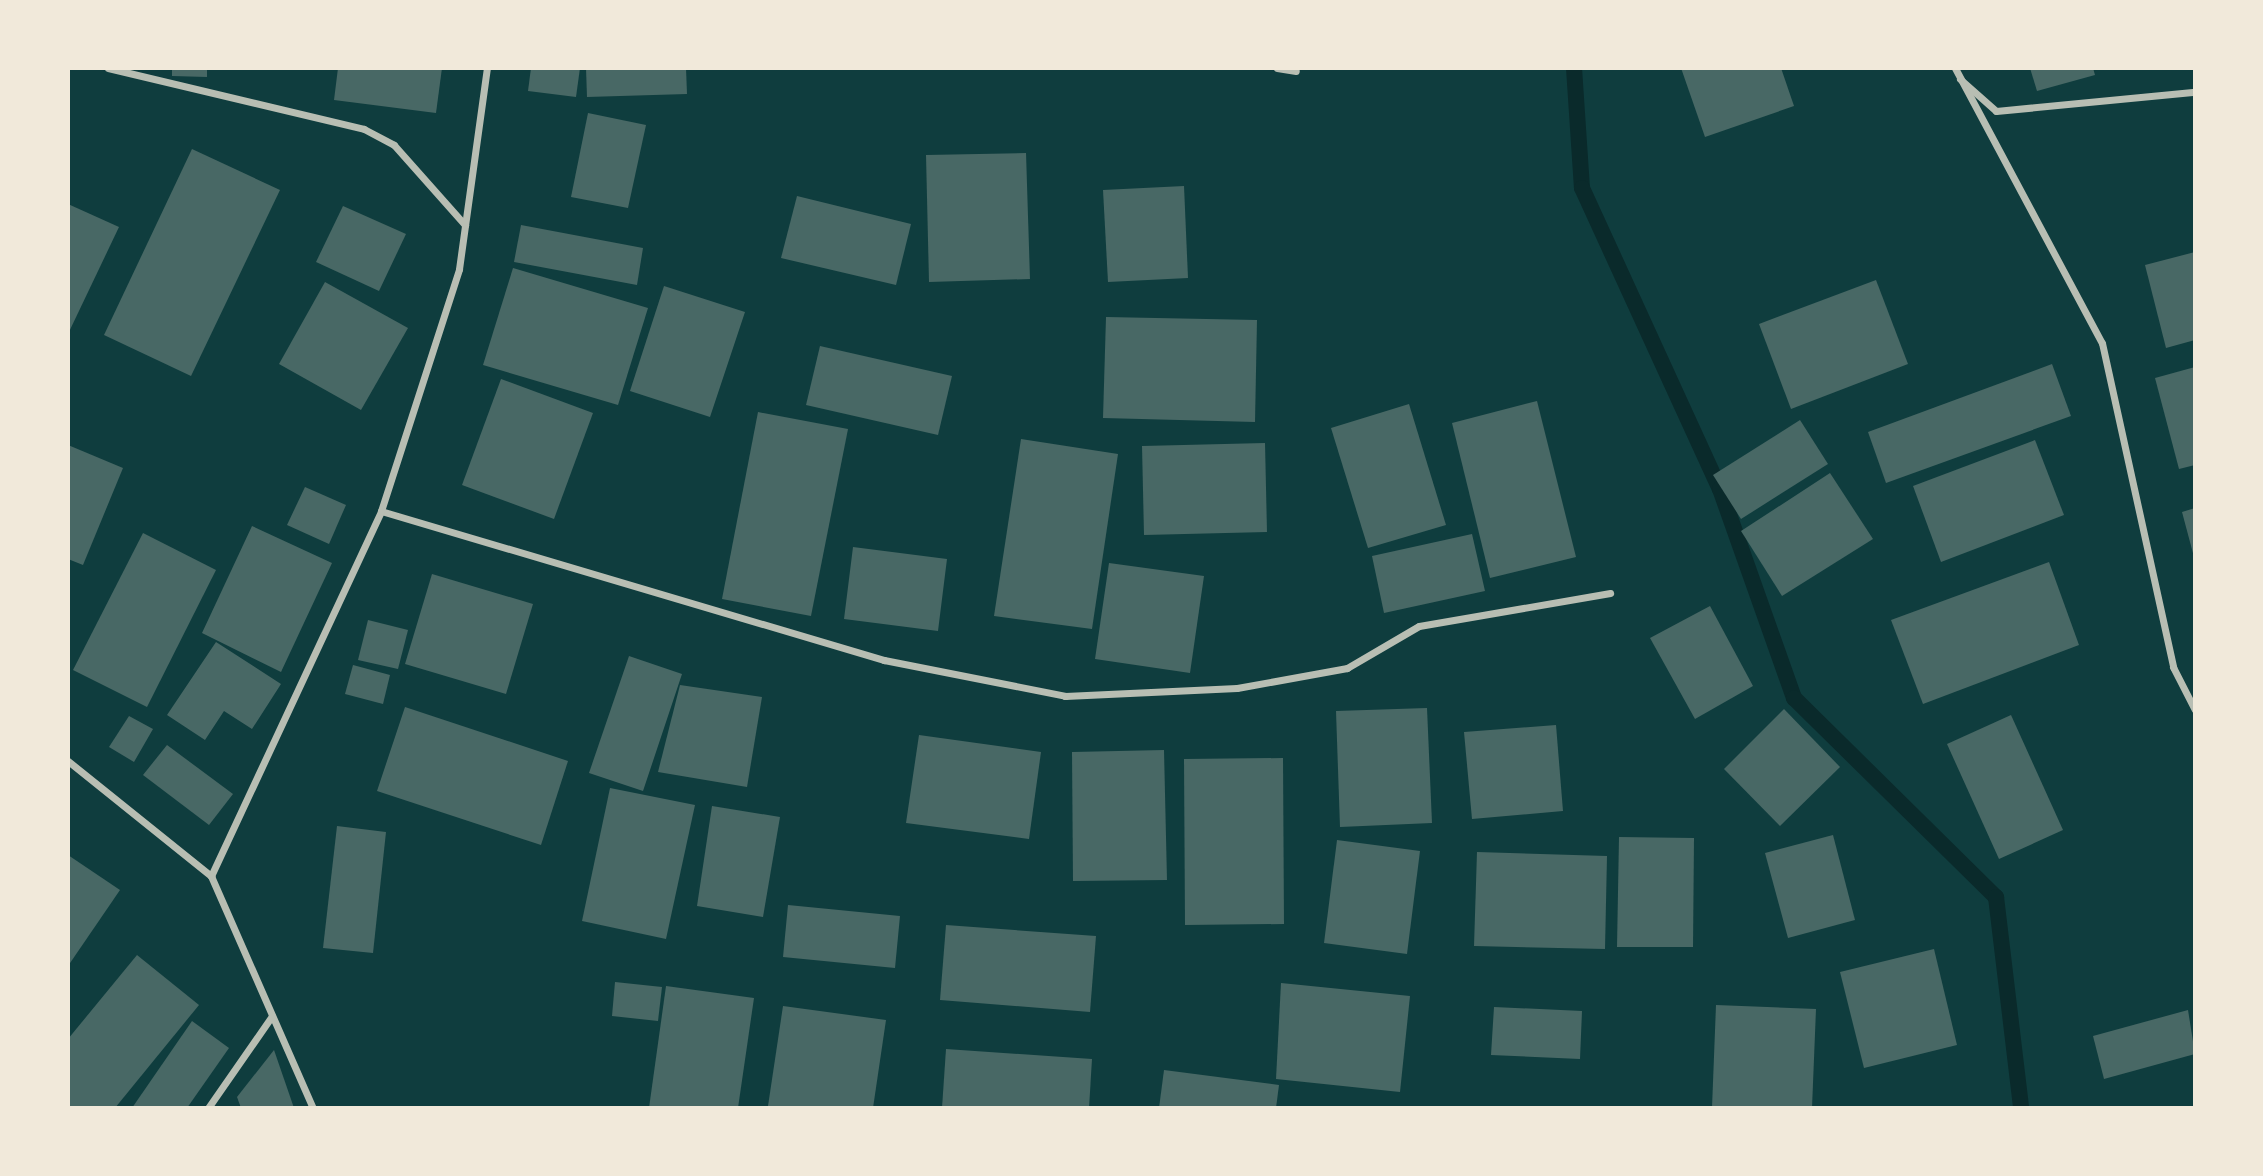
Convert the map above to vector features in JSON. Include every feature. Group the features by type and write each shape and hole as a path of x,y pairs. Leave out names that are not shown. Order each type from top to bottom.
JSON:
{"street":[{"path":"108,68 364,129 394,145 465,225"},
{"path":"211,876 381,510 458,269 487,68"},
{"path":"1277,68 1296,71"},
{"path":"1955,72 1996,111 2195,92"},
{"path":"1955,72 2065,266 2102,343 2173,667 2195,710"},
{"path":"381,510 884,660 1065,696 1237,688 1348,668 1419,626 1610,593"},
{"path":"68,761 211,876 313,1108"},
{"path":"208,1108 272,1016"}],"building":[{"path":"172,68 207,68 207,77 172,76"},
{"path":"338,68 442,68 436,113 334,100"},
{"path":"531,68 580,68 576,97 528,91"},
{"path":"586,68 686,68 687,94 587,97"},
{"path":"1681,68 1781,68 1794,106 1705,137"},
{"path":"2030,68 2093,68 2095,75 2037,91"},
{"path":"588,113 646,125 628,208 571,197"},
{"path":"192,149 280,190 191,376 104,335"},
{"path":"1026,153 1030,279 929,282 926,155"},
{"path":"1184,186 1188,278 1108,282 1103,190"},
{"path":"797,196 911,224 896,285 781,258"},
{"path":"68,204 119,227 68,334"},
{"path":"343,206 406,234 379,291 316,262"},
{"path":"521,225 643,248 637,285 514,262"},
{"path":"2195,252 2195,340 2166,348 2145,265"},
{"path":"513,268 648,308 618,405 483,365"},
{"path":"1876,280 1908,364 1791,409 1759,324"},
{"path":"325,282 408,328 361,410 279,364"},
{"path":"664,286 745,312 710,417 630,391"},
{"path":"1106,317 1257,320 1255,422 1103,418"},
{"path":"820,346 952,376 938,435 806,405"},
{"path":"2052,364 2071,416 1886,483 1868,432"},
{"path":"2195,367 2195,465 2179,469 2155,378"},
{"path":"501,379 593,413 554,519 462,485"},
{"path":"1537,401 1576,557 1490,578 1452,423"},
{"path":"1409,404 1446,525 1368,548 1331,428"},
{"path":"758,412 848,429 811,616 722,599"},
{"path":"1800,420 1828,464 1741,519 1713,475"},
{"path":"1021,439 1118,454 1092,629 994,616"},
{"path":"2035,440 2064,515 1941,562 1913,486"},
{"path":"1265,443 1267,532 1144,535 1142,446"},
{"path":"68,445 123,468 83,565 68,559"},
{"path":"1830,473 1873,539 1782,596 1741,531"},
{"path":"305,487 346,505 329,544 287,525"},
{"path":"2195,508 2195,557 2194,557 2182,512"},
{"path":"252,526 332,563 281,672 202,633"},
{"path":"143,533 216,570 147,707 73,670"},
{"path":"1472,534 1485,591 1384,613 1372,556"},
{"path":"853,547 947,559 938,631 844,619"},
{"path":"2049,562 2079,645 1923,704 1891,620"},
{"path":"1109,563 1204,576 1190,673 1095,659"},
{"path":"432,574 533,604 506,694 405,664"},
{"path":"1710,606 1753,686 1695,719 1650,638"},
{"path":"368,620 408,630 398,669 358,660"},
{"path":"216,642 281,684 252,729 224,711 205,740 167,715"},
{"path":"629,656 682,674 643,791 589,773"},
{"path":"353,665 390,675 383,704 345,694"},
{"path":"680,685 762,697 747,787 658,772"},
{"path":"405,707 568,761 541,845 377,791"},
{"path":"1427,708 1432,823 1340,827 1336,711"},
{"path":"1784,709 1840,767 1780,826 1724,769"},
{"path":"2011,715 2063,830 1999,859 1947,744"},
{"path":"129,716 153,729 134,762 109,747"},
{"path":"1556,725 1563,811 1472,819 1464,732"},
{"path":"919,735 1041,752 1029,839 906,823"},
{"path":"167,745 233,794 209,825 143,775"},
{"path":"1164,750 1167,880 1073,881 1072,752"},
{"path":"1283,758 1284,924 1185,925 1184,759"},
{"path":"610,788 695,805 666,939 582,921"},
{"path":"712,806 780,817 763,917 697,906"},
{"path":"337,826 386,832 373,953 323,948"},
{"path":"1833,835 1855,920 1788,938 1765,853"},
{"path":"1619,837 1694,838 1693,947 1617,947"},
{"path":"1337,840 1420,851 1407,954 1324,943"},
{"path":"1477,852 1607,856 1605,949 1474,946"},
{"path":"68,855 120,890 68,966"},
{"path":"788,905 900,916 895,968 783,957"},
{"path":"946,925 1096,936 1090,1012 940,1000"},
{"path":"1934,949 1957,1045 1864,1068 1840,972"},
{"path":"137,955 199,1005 115,1108 68,1108 68,1039"},
{"path":"615,982 662,987 658,1021 612,1016"},
{"path":"1281,983 1410,996 1400,1092 1276,1079"},
{"path":"666,986 754,998 738,1108 649,1108"},
{"path":"1716,1005 1816,1009 1812,1108 1712,1108"},
{"path":"783,1006 886,1020 873,1108 768,1106"},
{"path":"1494,1007 1582,1011 1580,1059 1491,1055"},
{"path":"2188,1010 2195,1054 2104,1079 2093,1036"},
{"path":"192,1021 229,1048 187,1108 132,1108"},
{"path":"946,1049 1092,1059 1089,1108 942,1108"},
{"path":"274,1050 294,1108 241,1108 237,1097"},
{"path":"1164,1070 1279,1085 1276,1108 1159,1108"}],"waterway":[{"path":"1574,68 1582,188 1720,489 1794,698 1996,897 2021,1108"}]}
